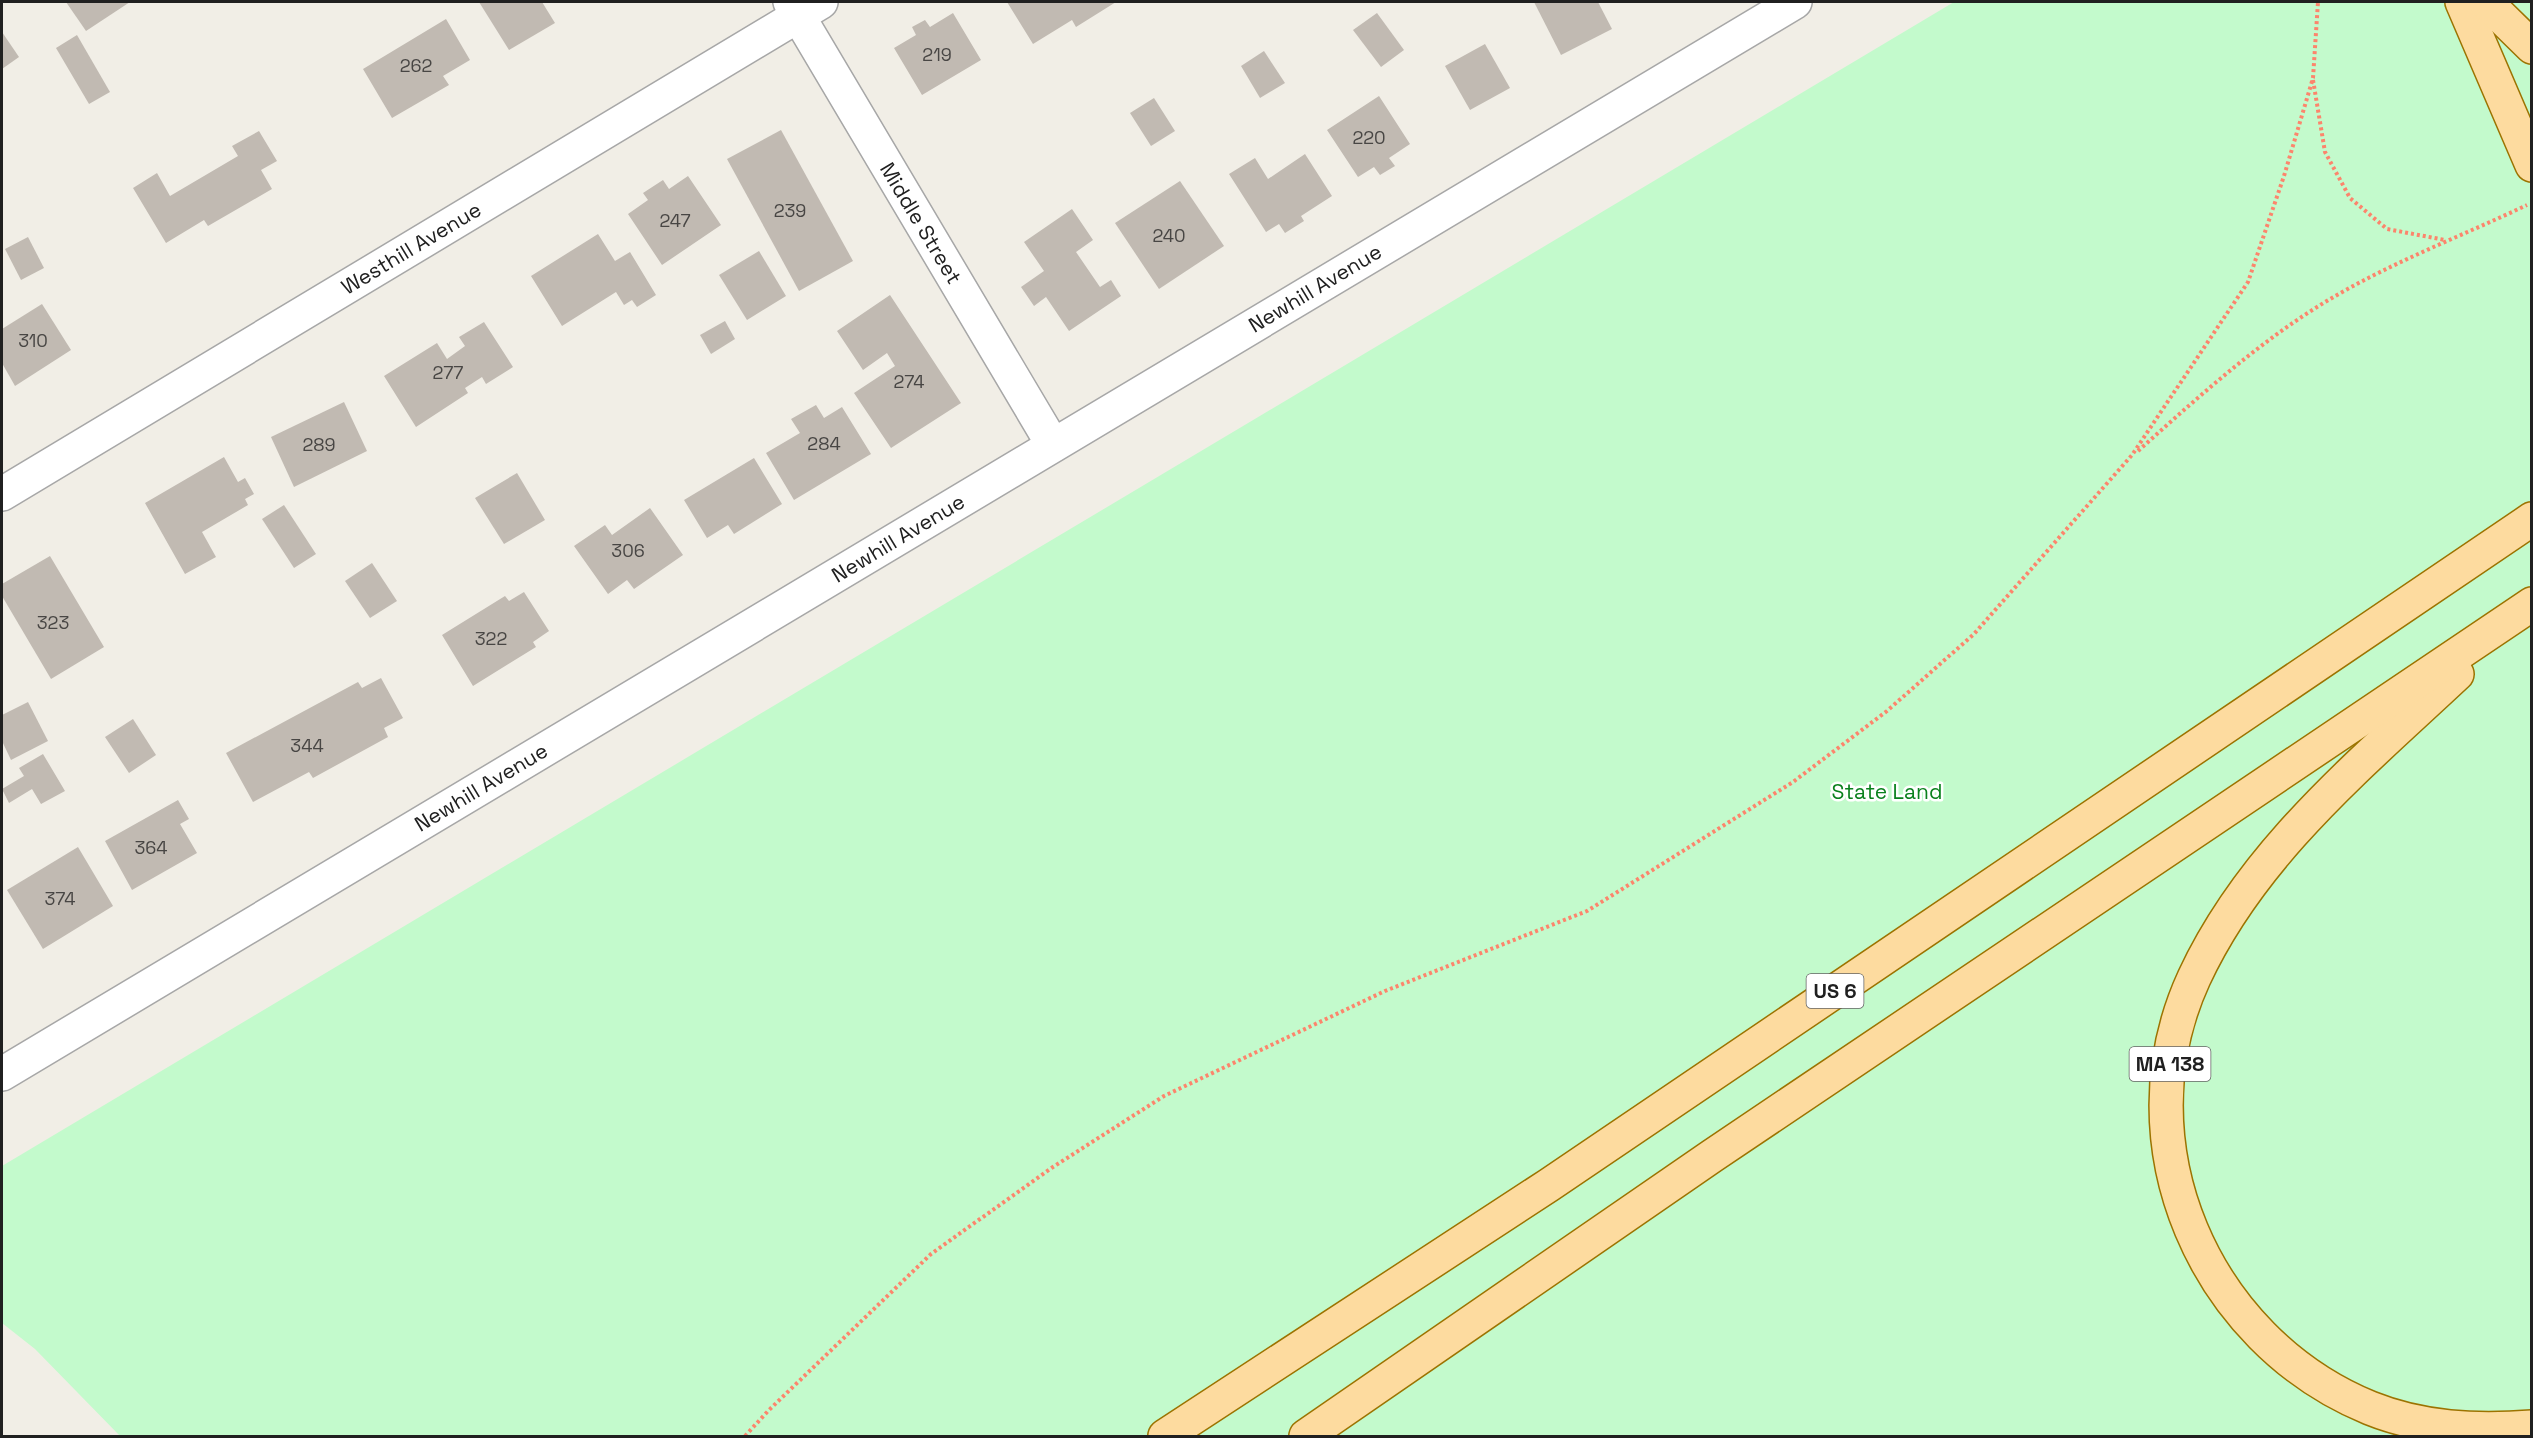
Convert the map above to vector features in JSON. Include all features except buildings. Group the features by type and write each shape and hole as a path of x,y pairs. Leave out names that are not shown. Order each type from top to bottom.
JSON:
{"main road":[{"path":"2462,2 2532,165"},
{"path":"2486,2 2532,47"},
{"name":"US 6","path":"1165,1437 1549,1185 2532,519"},
{"path":"1306,1437 1731,1144 2530,605"},
{"name":"MA 138","path":"2530,605 2304,819 2247,888 2207,951 2180,1012 2167,1082 2166,1117 2171,1160 2181,1201 2194,1239 2212,1275 2236,1308 2262,1337 2295,1366 2332,1390 2372,1408 2414,1421 2451,1428 2493,1430 2532,1427"}],"street":[{"name":"Newhill Avenue","path":"2,1074 1795,2"},
{"name":"Middle Street","path":"803,6 1053,445"},
{"name":"Westhill Avenue","path":"2,494 803,6"}],"path":[{"path":"2133,455 2248,282 2284,176 2313,78 2318,2"},
{"path":"2313,78 2325,152 2350,198 2387,229 2446,240"},
{"path":"746,1437 769,1410 931,1254 1053,1167 1164,1096 1385,991 1587,911 1793,782 1887,711 1974,634 2133,455 2234,366 2282,330 2344,291 2446,240 2532,203"}],"green space":[{"name":"State Land","path":"1954,2 2531,2 2531,1436 120,1436 35,1349 2,1323 2,1166"}]}
